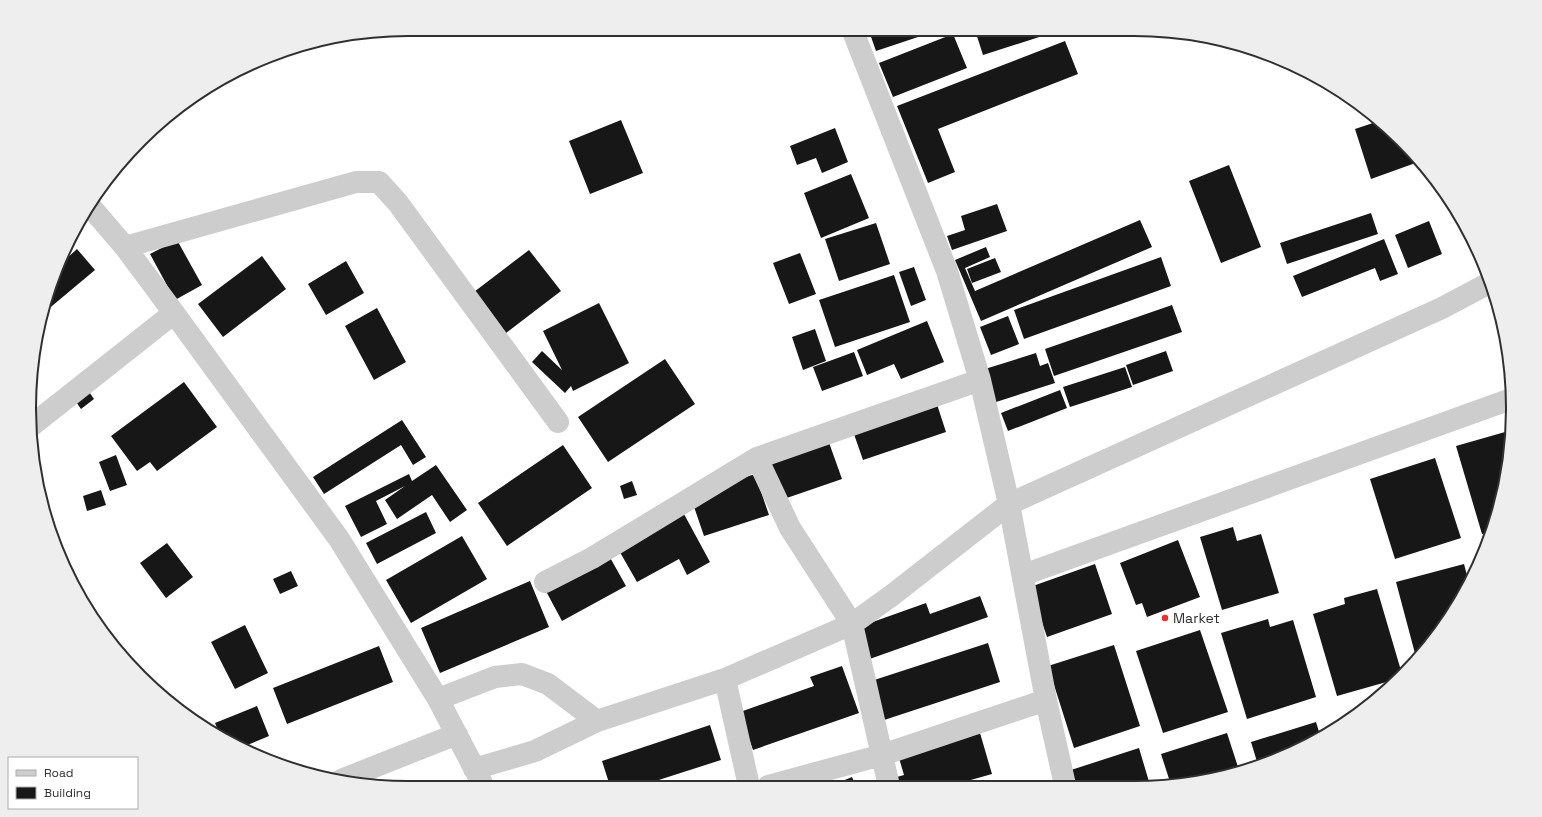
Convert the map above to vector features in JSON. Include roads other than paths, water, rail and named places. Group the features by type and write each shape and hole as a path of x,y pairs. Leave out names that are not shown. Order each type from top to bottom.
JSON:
{"street":[{"path":"854,36 947,271 980,380 1009,504 1046,700 1063,781"},
{"path":"125,247 356,182 379,182 398,203 558,422"},
{"path":"94,210 125,247 339,539 438,698 479,778 597,721 725,679 852,624 892,596 1009,504 1442,308 1485,285"},
{"path":"37,422 174,313"},
{"path":"546,582 592,558 757,458 980,380"},
{"path":"1023,575 1506,401"},
{"path":"757,458 790,528 852,624 888,781"},
{"path":"438,698 495,678 522,674 548,684 597,721"},
{"path":"725,679 748,781"},
{"path":"786,781 882,755 1046,700"},
{"path":"350,776 456,734"}],"place":[{"name":"Market","path":"1165,618"}]}
